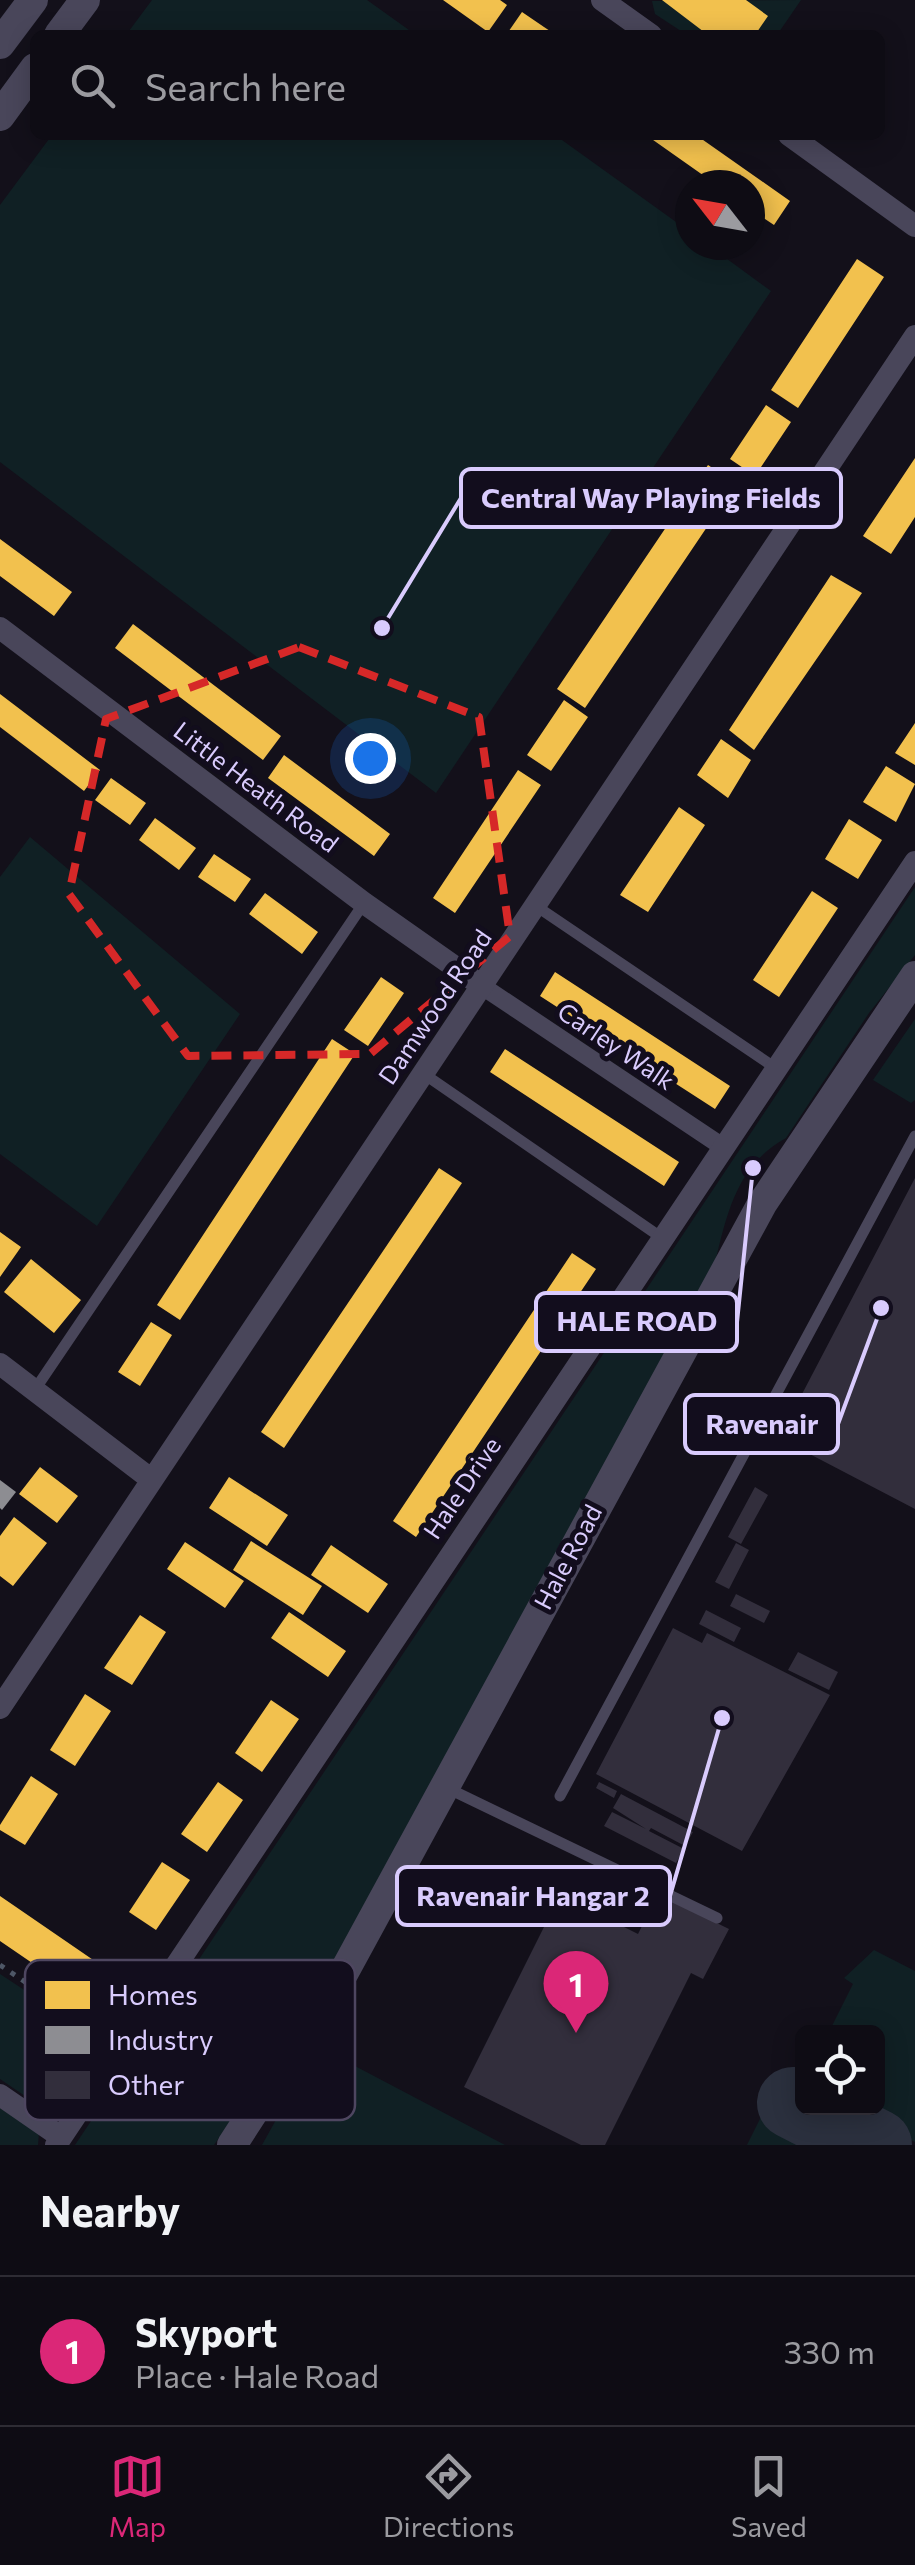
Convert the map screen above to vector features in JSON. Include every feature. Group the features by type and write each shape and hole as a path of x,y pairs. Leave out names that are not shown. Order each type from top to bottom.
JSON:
{"street":[{"path":"0,44 33,0"},
{"path":"64,30 85,0"},
{"path":"616,4 645,30"},
{"path":"0,116 30,75"},
{"path":"796,140 915,226"},
{"name":"Damwood Road","path":"0,1708 913,344"},
{"name":"Little Heath Road","path":"0,628 364,903 482,986"},
{"name":"Hale Drive","path":"179,1960 915,862"},
{"name":"Hale Road","path":"351,1960 762,1204 915,976"},
{"name":"Carley Walk","path":"482,986 723,1147"},
{"path":"0,1364 152,1480"},
{"path":"0,2095 25,2115"},
{"path":"32,2120 58,2141"},
{"name":"Hale Drive","path":"58,2141 72,2120"},
{"name":"Hale Road","path":"232,2145 248,2120"}],"lane":[{"path":"34,1391 364,903"},
{"path":"536,906 777,1069"},
{"path":"424,1074 662,1238"},
{"path":"560,1796 915,1136"},
{"path":"446,1788 718,1918"}],"path":[{"path":"0,1965 25,1982"}],"highlighted area":[{"path":"299,647 479,717 510,936 370,1054 188,1056 69,894 106,719"}],"shaded area":[{"path":"152,0 367,0 409,30 130,30"},
{"path":"801,0 780,30 679,30 655,14 652,1"},
{"path":"48,140 562,140 675,221 675,260 729,260 771,291 436,793 0,462 0,205"},
{"path":"30,837 240,1014 97,1226 0,1154 0,877"},
{"path":"915,887 915,955 869,1013 786,1138 769,1149 745,1176 730,1209 715,1263 338,1960 199,1960"},
{"path":"915,1019 915,1100 911,1103 873,1080"},
{"path":"874,1950 915,1971 915,2142 860,2115 885,2115 885,2025 832,2025 853,1984 844,1978"},
{"path":"0,1974 25,1990 25,2096 0,2079"},
{"path":"355,2066 505,2145 262,2145 276,2120 355,2120"},
{"path":"0,2108 39,2133 38,2145 0,2145"},
{"path":"765,2109 835,2145 747,2145"},
{"path":"92,2120 231,2120 214,2145 75,2145"}],"building: Homes":[{"path":"443,0 500,0 507,5 489,30"},
{"path":"662,0 746,0 768,16 758,30 701,30"},
{"path":"522,12 548,30 509,30"},
{"path":"653,140 703,140 746,170 696,170"},
{"path":"765,183 790,201 774,225 765,219"},
{"path":"857,259 884,277 798,408 771,390"},
{"path":"766,405 791,422 755,476 730,459"},
{"path":"915,458 915,517 891,554 863,536"},
{"path":"708,465 736,484 585,708 557,689"},
{"path":"0,539 72,592 54,616 0,576"},
{"path":"831,575 862,593 754,750 729,730"},
{"path":"133,624 281,736 263,760 115,648"},
{"path":"0,694 100,770 84,791 0,727"},
{"path":"564,700 588,717 551,771 527,755"},
{"path":"915,723 915,765 895,753"},
{"path":"721,739 751,760 728,798 697,775"},
{"path":"284,755 390,834 374,856 268,778"},
{"path":"886,766 915,784 896,822 863,802"},
{"path":"518,770 541,785 455,913 433,898"},
{"path":"111,778 146,803 130,825 95,800"},
{"path":"679,807 705,825 648,912 620,895"},
{"path":"155,818 196,848 179,870 139,840"},
{"path":"849,819 882,840 858,879 825,859"},
{"path":"214,854 251,879 235,902 198,877"},
{"path":"812,891 838,908 779,997 753,980"},
{"path":"265,893 318,932 302,954 249,914"},
{"path":"555,972 730,1086 715,1109 540,996"},
{"path":"381,977 404,993 368,1046 344,1030"},
{"path":"332,1039 355,1054 180,1320 157,1305"},
{"path":"505,1049 679,1162 664,1186 490,1072"},
{"path":"439,1168 462,1183 284,1448 261,1432"},
{"path":"0,1232 21,1247 0,1277"},
{"path":"572,1253 596,1269 416,1537 393,1521"},
{"path":"31,1259 81,1300 54,1333 4,1292"},
{"path":"151,1322 172,1335 140,1386 118,1372"},
{"path":"40,1467 78,1496 57,1523 19,1494"},
{"path":"229,1477 288,1515 267,1546 209,1508"},
{"path":"14,1517 47,1543 13,1586 0,1576 0,1536"},
{"path":"251,1541 322,1586 303,1615 233,1570"},
{"path":"185,1542 244,1581 225,1608 167,1569"},
{"path":"331,1545 388,1584 368,1613 311,1575"},
{"path":"289,1612 346,1651 328,1677 271,1638"},
{"path":"140,1615 166,1632 132,1685 104,1668"},
{"path":"85,1694 111,1711 75,1766 50,1750"},
{"path":"271,1700 299,1719 262,1772 235,1753"},
{"path":"31,1776 58,1794 25,1845 0,1830 0,1825"},
{"path":"218,1782 243,1800 207,1852 181,1834"},
{"path":"162,1862 190,1880 156,1930 129,1912"},
{"path":"0,1896 93,1960 28,1960 0,1941"}],"building: Industry":[{"path":"0,1480 16,1492 2,1510 0,1508"}],"building: Other":[{"path":"915,1178 915,1509 779,1438"},
{"path":"755,1487 768,1495 741,1544 728,1537"},
{"path":"736,1543 749,1550 729,1589 715,1582"},
{"path":"736,1594 770,1611 764,1623 730,1606"},
{"path":"706,1610 741,1628 734,1642 699,1624"},
{"path":"673,1628 702,1643 707,1633 830,1695 742,1851 596,1774"},
{"path":"798,1652 838,1672 829,1690 788,1670"},
{"path":"599,1782 617,1791 614,1798 596,1788"},
{"path":"621,1794 693,1832 685,1846 651,1828 649,1831 684,1849 676,1863 604,1826 612,1812 646,1829 613,1808"},
{"path":"658,1894 729,1929 703,1979 691,1973 605,2145 581,2145 464,2087 560,1895 638,1934"}],"taxiway":[{"path":"793,2103 876,2145"}],"place":[{"name":"Central Way Playing Fields","path":"382,628"},
{"name":"HALE ROAD","path":"753,1168"},
{"name":"Ravenair","path":"881,1308"},
{"name":"Ravenair Hangar 2","path":"722,1718"},
{"name":"Skyport","path":"576,2033"}]}
